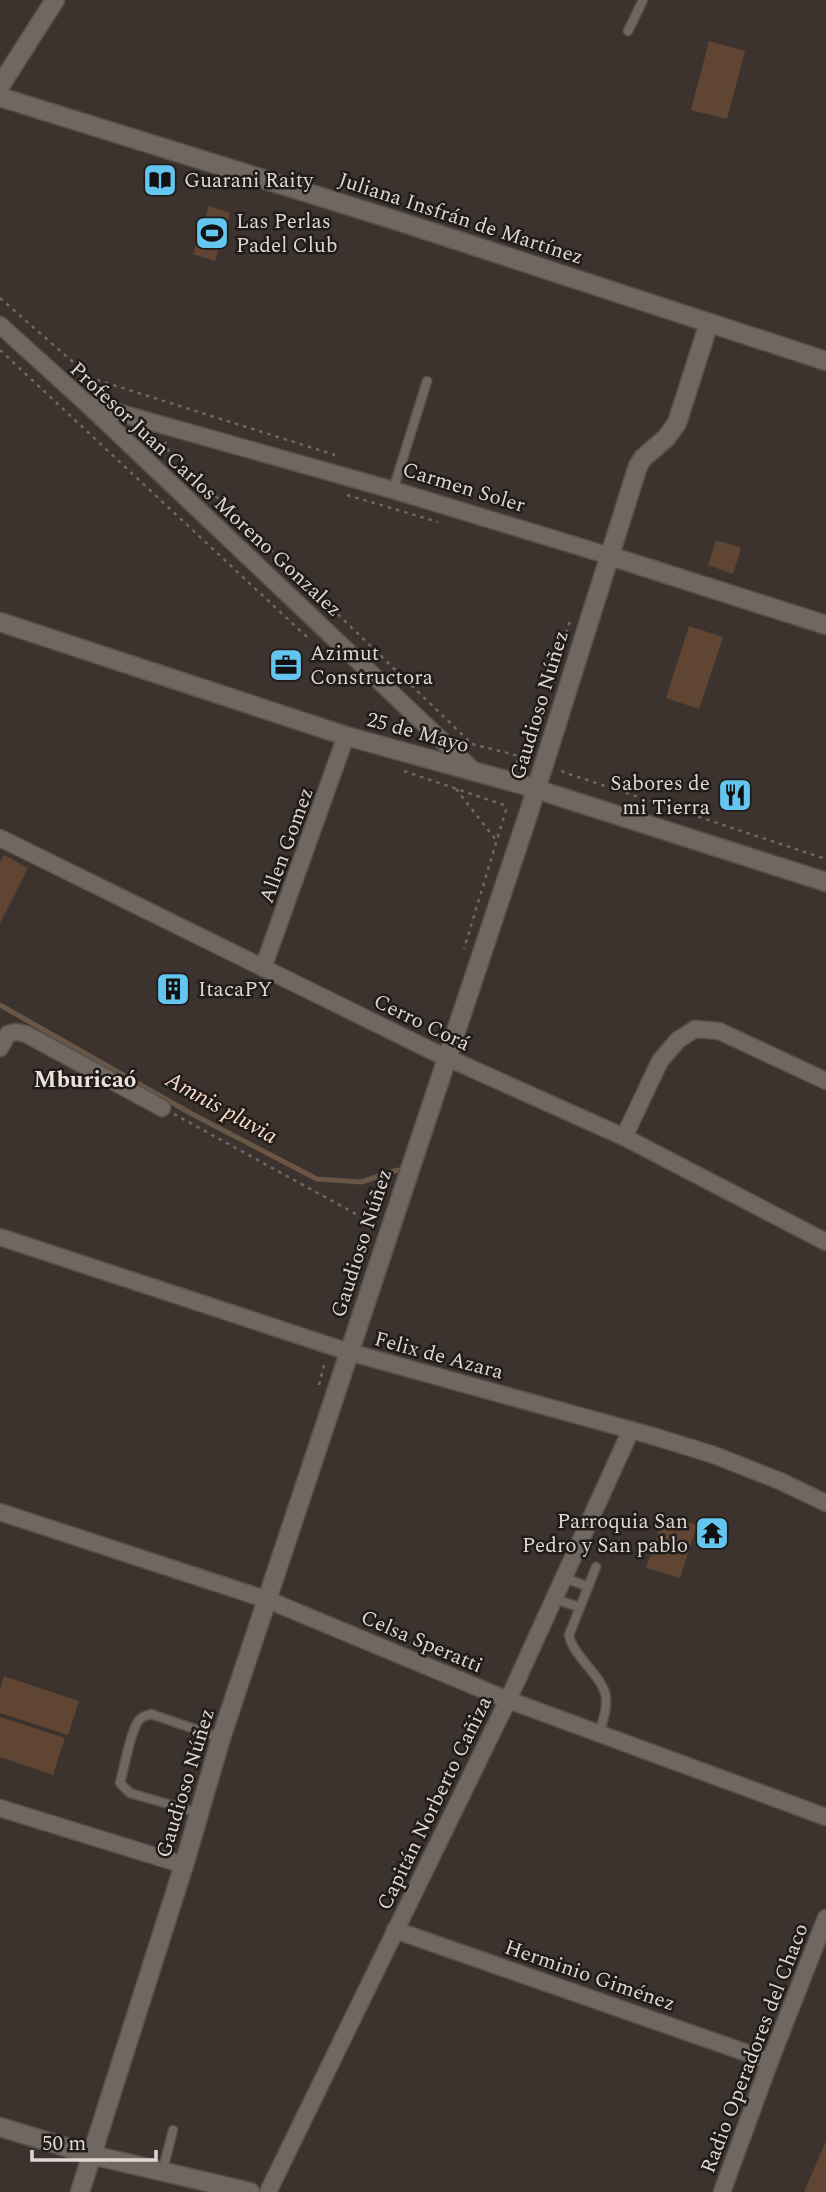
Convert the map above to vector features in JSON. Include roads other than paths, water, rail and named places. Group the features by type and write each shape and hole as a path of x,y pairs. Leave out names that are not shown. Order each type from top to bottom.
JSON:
{"street":[{"path":"0,86 55,0"},
{"name":"Juliana Insfrán de Martínez","path":"0,97 414,226 826,361"},
{"name":"Gaudioso Núñez","path":"80,2192 184,1865 221,1738 536,790 638,466 677,423 709,323"},
{"name":"Profesor Juan Carlos Moreno Gonzalez","path":"0,325 86,403 474,771"},
{"name":"Carmen Soler","path":"86,403 393,490 826,625"},
{"name":"25 de Mayo","path":"0,622 346,736 474,771 826,882"},
{"name":"Allen Gomez","path":"263,968 346,736"},
{"name":"Cerro Corá","path":"0,838 447,1056 624,1136 826,1242"},
{"path":"624,1136 660,1061 678,1040 695,1029 719,1031 826,1081"},
{"path":"0,1048 8,1034 26,1034 162,1108"},
{"name":"Felix de Azara","path":"0,1237 349,1352 714,1455 780,1481 826,1503"},
{"name":"Capitán Norberto Cañiza","path":"268,2192 508,1700 631,1430"},
{"name":"Celsa Speratti","path":"0,1512 268,1600 508,1700 826,1817"},
{"path":"0,1808 184,1865"},
{"name":"Radio Operadores del Chaco","path":"722,2192 826,1918"},
{"name":"Herminio Giménez","path":"395,1930 770,2060"},
{"path":"0,2127 92,2155 250,2192"}],"lane":[{"path":"628,31 643,0"},
{"path":"393,490 427,382"},
{"path":"596,1567 570,1628 570,1644 605,1687 608,1698 598,1734"},
{"path":"564,1578 587,1586"},
{"path":"555,1599 579,1606"},
{"path":"199,1813 130,1793 120,1783 137,1722 143,1716 151,1714 221,1738"},
{"path":"163,2173 173,2130"}],"waterway":[{"name":"Amnis pluvia","path":"0,1005 192,1114 317,1179 361,1182 398,1170"}],"place":[{"name":"Guarani Raity","path":"160,180"},
{"name":"Las Perlas Padel Club","path":"212,233"},
{"name":"Azimut Constructora","path":"286,665"},
{"name":"Sabores de mi Tierra","path":"735,795"},
{"name":"ItacaPY","path":"173,989"},
{"name":"Parroquia San Pedro y San pablo","path":"712,1533"}],"district":[{"name":"Mburicaó","path":"85,1079"}]}
